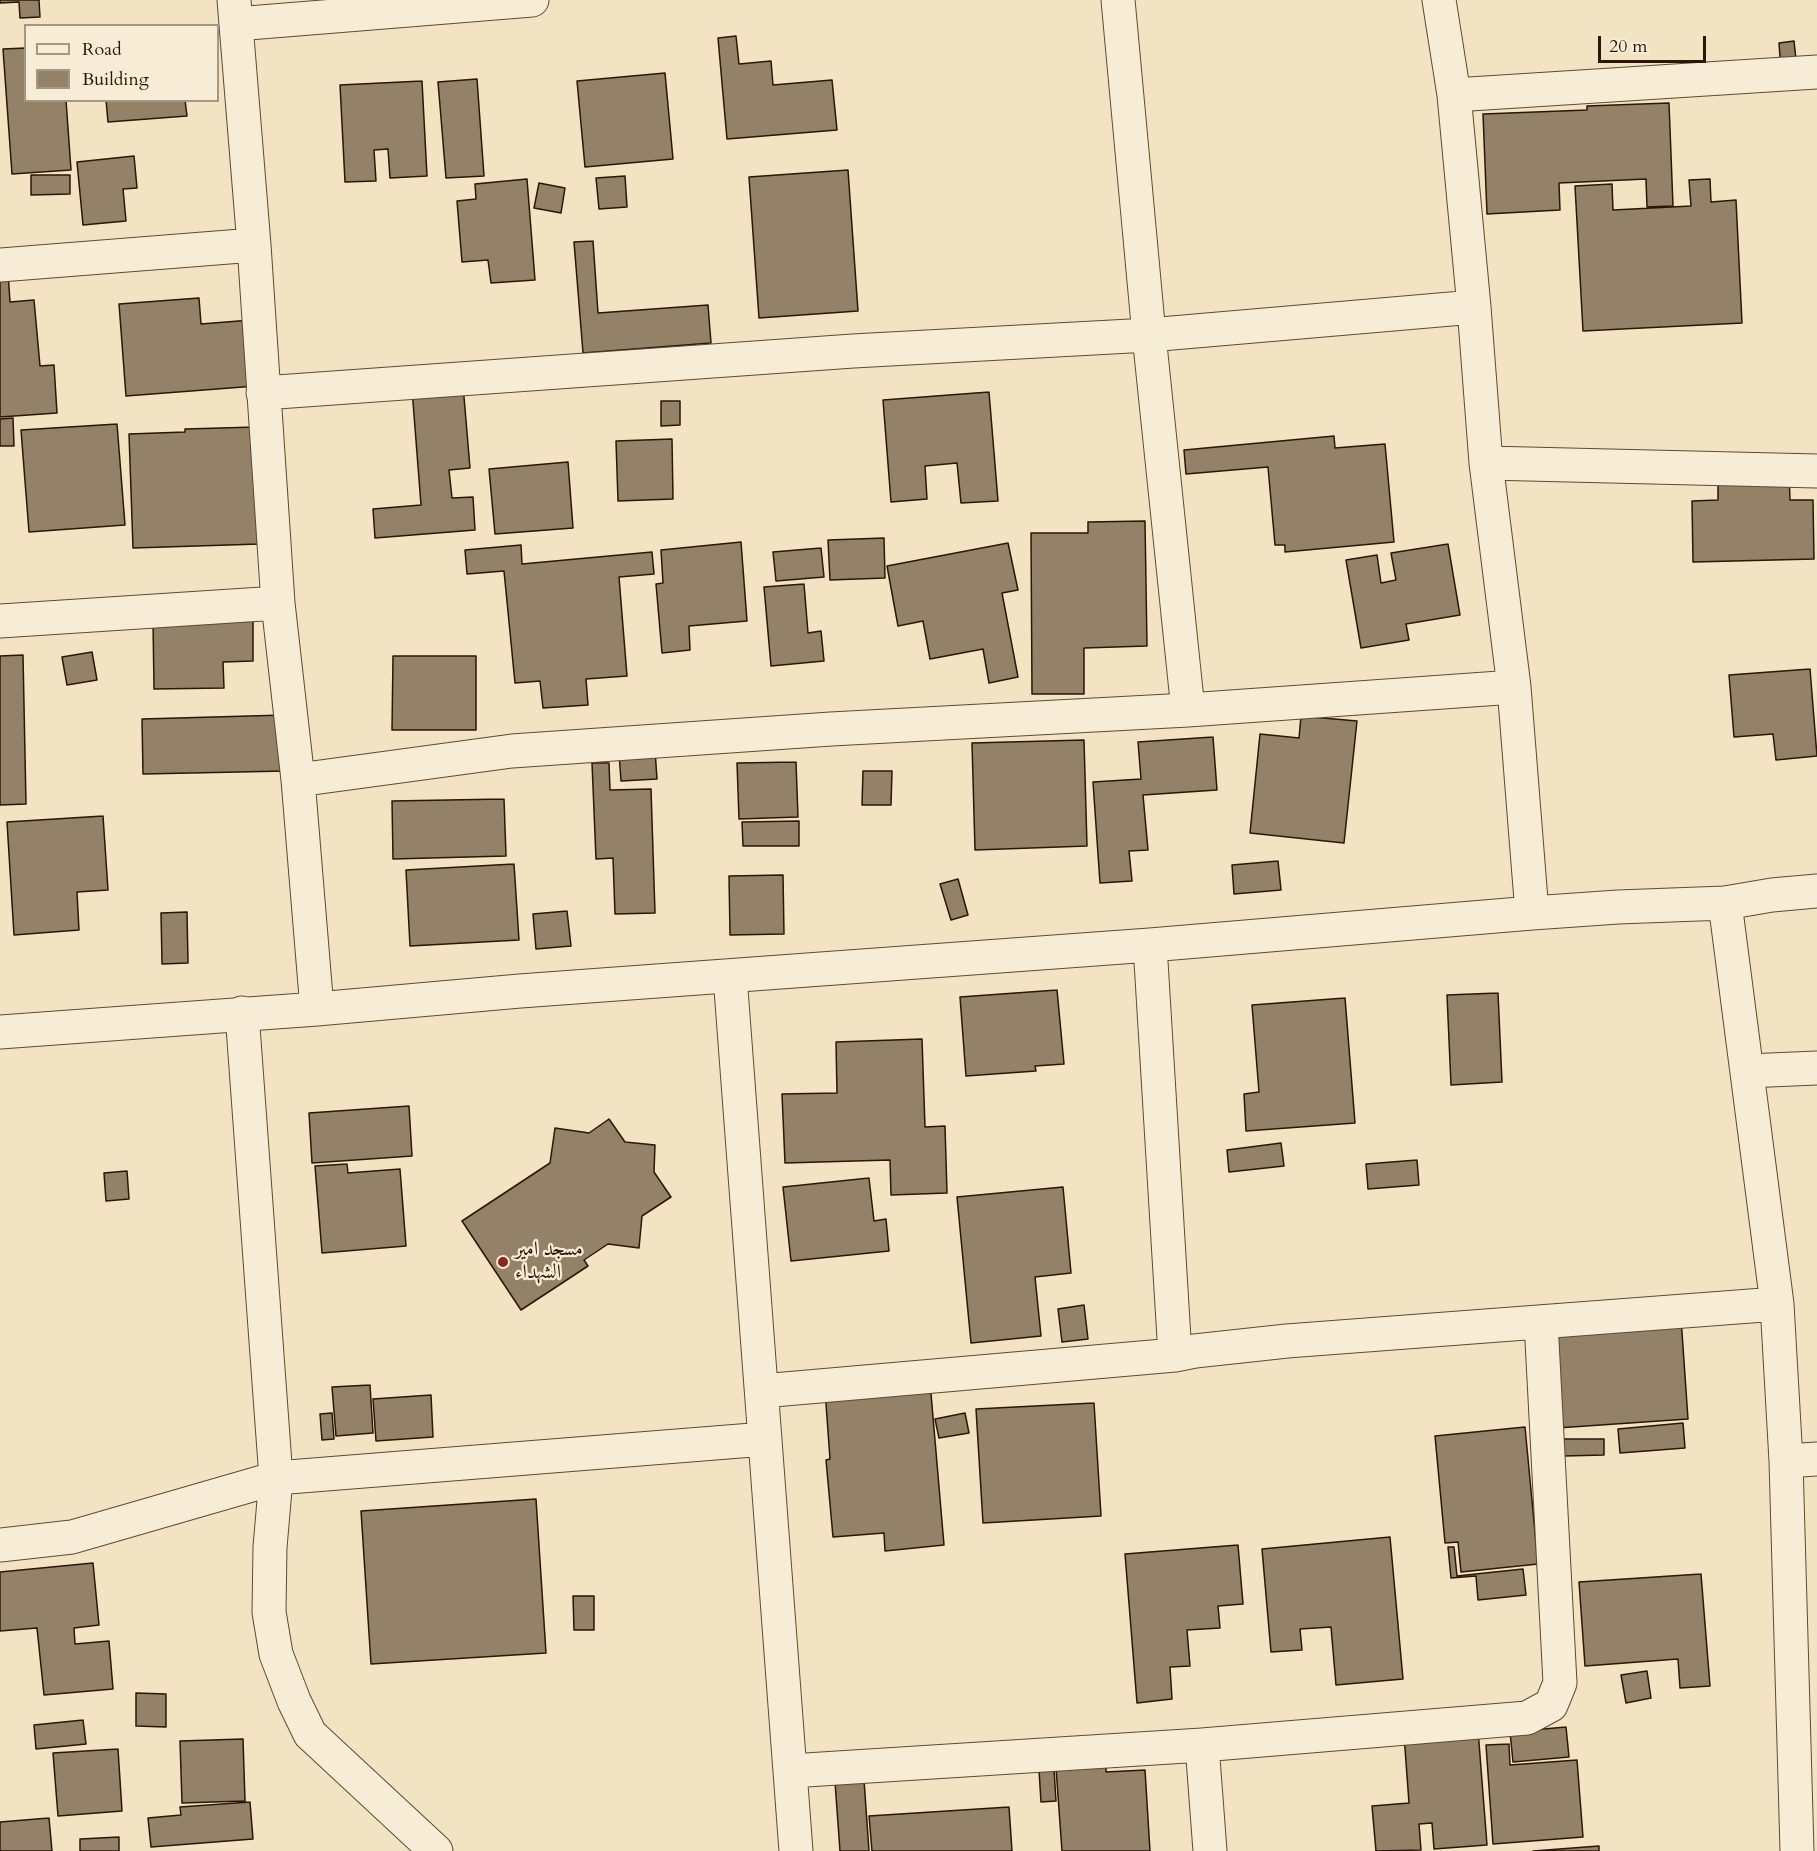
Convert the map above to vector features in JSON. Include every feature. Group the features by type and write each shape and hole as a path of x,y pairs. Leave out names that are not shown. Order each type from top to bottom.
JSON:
{"street":[{"path":"316,1009 298,780 278,603 254,245 235,12 532,0"},
{"path":"1118,0 1149,335 1188,710"},
{"path":"1440,0 1454,95 1486,463 1514,687 1532,913"},
{"path":"1454,95 1817,72"},
{"path":"0,265 254,245"},
{"path":"263,393 853,351 1149,335 1474,307"},
{"path":"1486,463 1817,471"},
{"path":"0,621 278,603"},
{"path":"298,780 512,751 831,729 1188,710 1514,687"},
{"path":"0,1032 1150,945 1532,913 1725,903 1772,895 1817,891"},
{"path":"1725,903 1777,1304 1801,1460 1797,1851"},
{"path":"1150,945 1175,1354"},
{"path":"730,976 796,1851"},
{"path":"243,1013 276,1478 270,1547 269,1612 276,1654 294,1701 310,1734 436,1851"},
{"path":"1747,1071 1817,1068"},
{"path":"762,1391 1175,1354 1287,1341 1777,1304"},
{"path":"790,1771 1203,1745 1527,1718 1551,1705 1560,1683 1541,1322"},
{"path":"0,1545 72,1537 276,1478 765,1439"},
{"path":"1203,1745 1210,1851"}],"building":[{"path":"0,0 39,0 40,17 20,18 19,2 0,3"},
{"path":"736,36 739,64 771,61 773,85 832,80 837,130 727,139 718,38"},
{"path":"1794,41 1797,69 1781,71 1779,43"},
{"path":"24,48 24,102 66,102 71,170 12,174 3,49"},
{"path":"665,73 673,159 585,167 577,81"},
{"path":"477,79 484,176 446,178 438,82"},
{"path":"422,81 427,176 390,178 388,149 374,150 376,181 345,182 340,85"},
{"path":"106,102 185,102 187,116 108,122"},
{"path":"1669,103 1673,206 1647,207 1646,179 1559,183 1560,210 1487,214 1483,114 1587,110 1587,106"},
{"path":"134,156 137,188 123,189 126,221 83,225 77,162"},
{"path":"848,170 858,311 759,318 749,177"},
{"path":"31,175 70,175 70,194 31,195"},
{"path":"625,176 627,207 599,209 596,178"},
{"path":"527,179 535,280 491,283 488,260 462,262 457,201 476,199 475,184"},
{"path":"1710,179 1711,202 1736,200 1742,323 1583,331 1575,186 1612,184 1613,210 1691,206 1689,180"},
{"path":"539,183 565,188 561,213 534,208"},
{"path":"593,241 598,313 708,305 711,343 583,353 574,242"},
{"path":"8,272 10,302 34,300 40,366 54,365 57,413 0,417 0,273"},
{"path":"199,298 201,324 251,320 256,386 126,396 119,304"},
{"path":"463,385 470,468 449,470 452,498 473,497 475,530 375,538 373,509 421,505 412,389"},
{"path":"989,392 998,501 961,503 957,463 925,466 927,499 891,502 883,400"},
{"path":"661,401 680,401 680,425 661,426"},
{"path":"13,418 14,446 0,446 0,419"},
{"path":"117,424 125,525 29,532 21,430"},
{"path":"256,427 260,544 133,548 129,434 185,432 185,429"},
{"path":"1334,436 1335,448 1385,444 1394,542 1285,552 1285,545 1275,545 1268,467 1186,474 1184,450"},
{"path":"672,439 673,499 618,501 616,441"},
{"path":"568,462 573,528 495,534 489,469"},
{"path":"1789,472 1790,500 1813,500 1814,559 1693,562 1692,501 1718,500 1718,485"},
{"path":"1145,521 1147,646 1084,648 1084,694 1032,694 1031,533 1088,533 1088,522"},
{"path":"884,538 885,578 830,580 828,540"},
{"path":"741,542 747,621 689,626 690,650 662,653 656,584 663,583 661,550"},
{"path":"1008,543 1018,590 1002,593 1018,677 989,683 983,649 930,659 923,621 898,626 887,566"},
{"path":"1448,544 1460,615 1406,624 1409,640 1361,648 1346,560 1377,555 1381,583 1396,580 1391,553"},
{"path":"521,545 522,564 652,552 654,574 619,577 627,676 586,679 588,705 543,708 540,681 515,683 504,571 467,574 465,550"},
{"path":"821,548 824,577 776,581 773,552"},
{"path":"804,584 808,633 821,631 824,661 771,666 764,587"},
{"path":"253,619 253,661 223,662 224,688 154,689 153,621"},
{"path":"92,652 97,680 67,685 62,657"},
{"path":"23,655 26,804 0,805 0,656"},
{"path":"393,656 476,656 476,730 392,730"},
{"path":"1810,669 1817,756 1776,760 1773,734 1734,737 1729,675"},
{"path":"285,715 286,771 143,774 142,719"},
{"path":"1301,716 1357,721 1344,843 1250,833 1260,734 1299,738"},
{"path":"1213,737 1217,790 1143,795 1148,850 1129,851 1132,881 1100,883 1093,782 1141,779 1138,742"},
{"path":"1084,740 1087,846 975,850 972,743"},
{"path":"655,750 657,779 621,781 619,753"},
{"path":"796,762 798,817 739,819 737,763"},
{"path":"592,763 609,763 610,790 651,789 655,913 615,914 613,858 596,859"},
{"path":"863,771 892,771 891,805 862,805"},
{"path":"504,799 506,856 393,859 392,801"},
{"path":"103,816 108,890 77,892 79,930 14,935 7,822"},
{"path":"799,821 799,846 743,846 742,822"},
{"path":"1278,861 1281,890 1234,894 1232,865"},
{"path":"514,864 519,940 410,946 406,870"},
{"path":"783,875 784,934 730,935 729,876"},
{"path":"958,879 968,915 951,920 940,884"},
{"path":"567,911 571,946 536,949 533,914"},
{"path":"187,912 188,963 162,964 161,913"},
{"path":"1057,990 1064,1064 1035,1066 1036,1071 966,1076 960,997"},
{"path":"1498,993 1502,1082 1451,1085 1447,995"},
{"path":"1345,998 1355,1123 1246,1131 1244,1094 1259,1092 1252,1005"},
{"path":"922,1039 925,1127 945,1126 947,1193 891,1195 890,1160 785,1163 782,1094 837,1093 836,1042"},
{"path":"409,1106 412,1156 312,1163 309,1113"},
{"name":"مسجد امير الشهداء","path":"609,1119 625,1142 655,1145 654,1172 671,1197 642,1216 639,1248 608,1244 584,1260 588,1266 521,1310 462,1221 550,1163 555,1128 589,1133"},
{"path":"1281,1143 1284,1166 1229,1172 1227,1150"},
{"path":"1417,1160 1419,1185 1368,1189 1366,1164"},
{"path":"347,1164 348,1173 400,1169 406,1246 322,1253 315,1166"},
{"path":"127,1171 129,1199 106,1201 104,1173"},
{"path":"869,1178 874,1221 886,1219 889,1251 791,1261 783,1187"},
{"path":"1063,1187 1071,1273 1035,1277 1041,1336 971,1343 957,1197"},
{"path":"1084,1305 1088,1339 1062,1342 1058,1309"},
{"path":"1681,1318 1688,1419 1557,1428 1550,1327"},
{"path":"930,1382 944,1545 885,1551 884,1533 833,1537 826,1460 830,1459 825,1390"},
{"path":"370,1385 373,1433 336,1436 332,1387"},
{"path":"431,1395 433,1437 376,1441 373,1399"},
{"path":"1094,1403 1101,1516 983,1523 976,1409"},
{"path":"332,1413 334,1439 322,1440 320,1414"},
{"path":"965,1413 969,1433 939,1438 935,1419"},
{"path":"1683,1423 1685,1448 1620,1453 1618,1429"},
{"path":"1525,1427 1538,1564 1461,1572 1458,1542 1445,1543 1435,1436"},
{"path":"1563,1439 1604,1439 1604,1455 1564,1456"},
{"path":"536,1499 546,1653 371,1664 361,1511"},
{"path":"1390,1537 1403,1679 1336,1685 1331,1627 1300,1629 1302,1650 1271,1652 1262,1549"},
{"path":"1238,1545 1243,1604 1218,1606 1220,1628 1187,1630 1190,1666 1170,1667 1172,1699 1137,1703 1125,1554"},
{"path":"1448,1547 1454,1547 1457,1576 1523,1569 1526,1595 1478,1600 1476,1576 1451,1578"},
{"path":"93,1563 99,1625 74,1628 75,1644 109,1641 113,1689 44,1695 37,1628 0,1631 0,1572"},
{"path":"1701,1574 1710,1686 1680,1688 1678,1659 1585,1666 1579,1582"},
{"path":"573,1596 594,1596 594,1630 574,1630"},
{"path":"1647,1671 1651,1698 1626,1703 1621,1675"},
{"path":"136,1693 166,1694 166,1727 136,1726"},
{"path":"83,1720 86,1744 36,1749 34,1725"},
{"path":"1566,1727 1569,1757 1513,1762 1510,1732"},
{"path":"1478,1730 1487,1845 1434,1849 1432,1823 1419,1824 1421,1850 1376,1851 1372,1806 1409,1803 1404,1735"},
{"path":"243,1739 245,1801 182,1803 180,1741"},
{"path":"1509,1744 1510,1765 1577,1760 1583,1837 1493,1844 1486,1745"},
{"path":"118,1749 122,1811 58,1816 53,1753"},
{"path":"1106,1765 1106,1772 1145,1770 1150,1851 1062,1851 1056,1768"},
{"path":"1054,1769 1056,1801 1041,1802 1039,1770"},
{"path":"864,1780 869,1851 840,1851 835,1782"},
{"path":"250,1802 253,1839 151,1847 148,1818 181,1815 180,1807"},
{"path":"1009,1807 1012,1851 872,1851 869,1816"},
{"path":"49,1818 52,1851 0,1851 0,1822"},
{"path":"119,1837 119,1851 80,1851 80,1839"},
{"path":"1599,1846 1599,1851 1533,1851"}],"place":[{"name":"مسجد امير الشهداء","path":"503,1262"}]}
